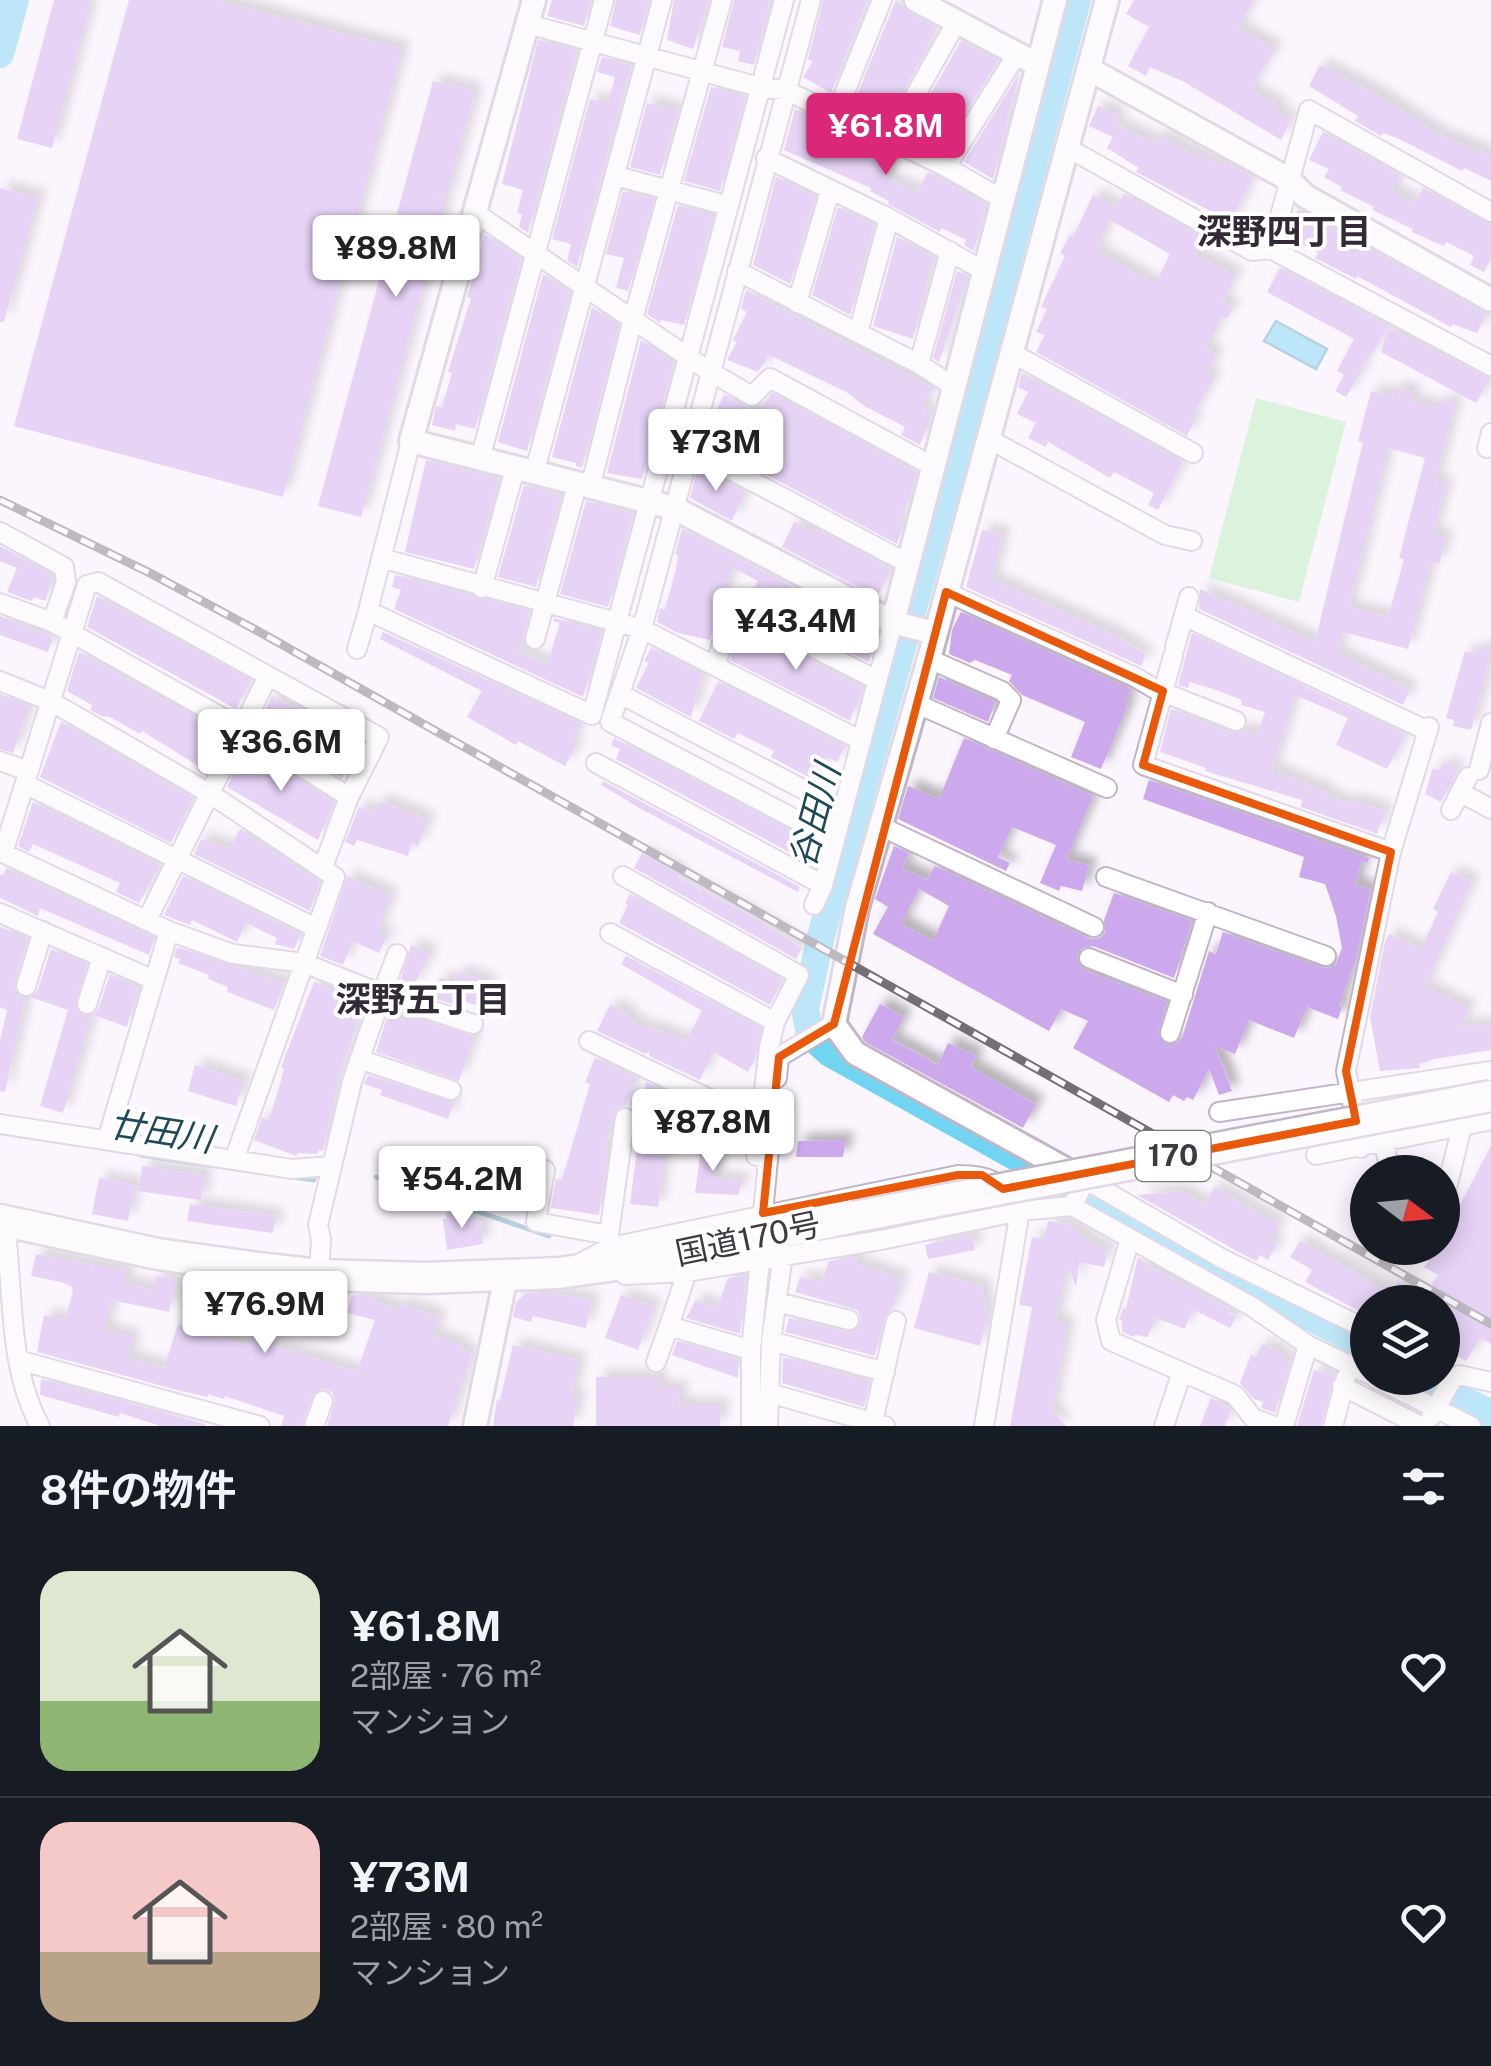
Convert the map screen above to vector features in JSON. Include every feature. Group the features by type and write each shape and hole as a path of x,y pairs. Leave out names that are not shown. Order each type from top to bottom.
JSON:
{"highway":[{"name":"国道170号","path":"6,1222 158,1254 319,1276 559,1273 637,1262 1491,1096"}],"street":[{"path":"357,649 534,0"},
{"path":"480,459 604,0"},
{"path":"482,588 586,288 662,0"},
{"path":"535,639 633,319 722,0"},
{"path":"368,610 592,715 784,0"},
{"path":"811,0 642,629 610,722 835,840"},
{"path":"836,114 882,0"},
{"path":"916,0 1028,59"},
{"path":"946,167 1028,59 1055,0"},
{"path":"1107,0 929,659 857,908 834,1024 855,1053 1222,1258 1350,1321"},
{"path":"890,140 956,21"},
{"path":"528,24 784,90 946,167 1004,200"},
{"path":"814,905 823,885 986,272 1004,200 1028,59"},
{"path":"1089,69 1491,300"},
{"path":"1271,249 1309,110 1491,212"},
{"path":"1068,148 1252,251 1271,249 1491,366"},
{"path":"766,158 889,218 986,272"},
{"path":"616,176 729,206"},
{"path":"797,302 830,191"},
{"path":"474,212 752,396 770,378 932,466"},
{"path":"858,333 889,218"},
{"path":"919,364 950,251"},
{"path":"737,272 919,364 956,388"},
{"path":"1012,353 1193,453"},
{"path":"987,438 1164,535 1192,541"},
{"path":"411,441 674,508 893,622 934,632"},
{"path":"689,448 907,564"},
{"path":"0,532 64,568 66,582 52,622"},
{"path":"381,558 642,629 862,741"},
{"path":"323,866 349,797 379,737 98,582 87,585 1,853 146,920 233,954 304,962 382,994 473,1024"},
{"path":"946,592 1236,721"},
{"path":"0,603 52,622 241,728 349,797"},
{"path":"716,665 732,606 877,680"},
{"path":"1356,1120 1346,1071 1391,852 1428,729 1187,606 1174,651 1149,685 1143,765 1391,852"},
{"path":"929,659 1002,691 1011,700 994,738"},
{"path":"146,920 268,676"},
{"path":"0,682 52,702 208,794 335,876 234,1160"},
{"path":"620,694 843,810"},
{"path":"915,703 1107,788"},
{"path":"1451,810 1469,780 1491,723"},
{"path":"0,761 316,928"},
{"path":"596,762 823,885"},
{"path":"1469,780 1491,808"},
{"path":"880,826 1094,927"},
{"path":"623,876 799,975 775,1022 756,1156 768,1158"},
{"path":"1106,878 1326,956"},
{"path":"1170,1033 1208,912"},
{"path":"0,913 154,980"},
{"path":"107,1140 169,930"},
{"path":"26,986 42,932"},
{"path":"610,933 775,1022"},
{"path":"319,1276 322,1240 318,1225 331,1166 359,1059 397,954"},
{"path":"87,1004 102,957"},
{"path":"1090,958 1182,995"},
{"path":"763,1213 779,1057 834,1024"},
{"path":"590,1041 760,1123"},
{"path":"359,1059 451,1090"},
{"path":"1316,1156 1356,1120 1491,1070"},
{"path":"1220,1112 1356,1120 1384,1143 1386,1155"},
{"path":"610,1241 625,1118"},
{"path":"1384,1143 1491,1120"},
{"path":"0,1124 292,1169 331,1166"},
{"path":"1455,1155 1462,1126"},
{"path":"546,1170 536,1222 610,1241"},
{"path":"559,1273 610,1241 958,1175 982,1175 998,1183 1020,1211 984,1426"},
{"path":"1072,1206 1086,1180"},
{"path":"559,1273 687,1272 882,1240 1020,1211 1072,1206 1251,1306 1308,1345 1350,1365"},
{"path":"6,1222 18,1360 40,1426"},
{"path":"1130,1238 1106,1320 1111,1340 1234,1395 1253,1418 1274,1426"},
{"path":"768,1426 771,1341 783,1255"},
{"path":"752,1426 751,1350 760,1260"},
{"path":"656,1362 687,1272"},
{"path":"475,1426 506,1276"},
{"path":"777,1302 849,1320"},
{"path":"768,1392 877,1425 896,1321"},
{"path":"669,1326 751,1350"},
{"path":"771,1341 885,1372"},
{"path":"1284,1426 1308,1345"},
{"path":"18,1360 223,1420 260,1426"},
{"path":"1164,1426 1182,1372"},
{"path":"1460,1375 1491,1382"},
{"path":"1332,1426 1342,1386 1350,1379"},
{"path":"1342,1386 1424,1426 1440,1395"},
{"path":"1449,1395 1470,1426"},
{"path":"314,1426 323,1402"}],"highlighted area":[{"path":"946,592 1163,691 1143,765 1391,852 1346,1071 1356,1121 1003,1189 982,1175 958,1175 763,1213 779,1057 834,1024"}],"green space":[{"path":"1256,398 1346,422 1299,602 1209,578"}],"water":[{"path":"1276,321 1327,349 1316,369 1264,341"}],"building":[{"path":"54,0 91,0 52,148 17,139"},
{"path":"129,0 216,0 402,49 283,497 14,426"},
{"path":"552,0 591,0 584,26 547,16"},
{"path":"616,0 649,0 640,35 610,26"},
{"path":"674,0 709,0 693,49 667,40"},
{"path":"734,0 770,0 754,65 738,61 740,51 722,47"},
{"path":"823,0 867,0 831,93 803,77 813,61 808,59"},
{"path":"896,0 909,13 935,27 925,53 887,119 854,102"},
{"path":"1134,0 1254,0 1238,28 1275,49 1250,90 1279,106 1276,112 1291,119 1281,140 1184,82 1150,67 1146,76 1128,66 1149,27 1126,14"},
{"path":"538,40 577,50 528,233 519,227 522,214 517,213 523,190 502,184"},
{"path":"961,41 998,61 943,148 936,148 918,139 932,114 922,109"},
{"path":"602,57 631,65 577,267 567,260 571,244 552,239 590,99 608,103 615,77 597,72"},
{"path":"1320,65 1378,95 1436,133 1491,156 1491,181 1397,138 1383,133 1381,136 1355,121 1358,116 1309,86"},
{"path":"1020,72 1010,109 993,179 964,162"},
{"path":"433,81 475,91 447,196 436,193 446,199 361,517 318,506"},
{"path":"711,87 745,96 720,191 684,181"},
{"path":"647,103 678,110 660,175 630,167"},
{"path":"1098,106 1118,115 1115,124 1155,143 1159,135 1200,158 1223,166 1226,162 1253,177 1231,222 1136,172 1139,168 1107,148 1113,137 1089,126"},
{"path":"795,109 894,156 884,176 917,193 928,172 986,204 974,251 964,245 966,240 941,228 940,232 888,204 871,188 784,150"},
{"path":"1323,132 1400,175 1392,191 1415,204 1423,188 1491,224 1491,258 1484,272 1470,265 1474,256 1412,232 1413,229 1372,210 1374,207 1324,177 1329,169 1309,160"},
{"path":"776,177 815,196 790,284 753,265"},
{"path":"0,188 38,197 4,322 0,322"},
{"path":"623,191 654,199 628,291 616,288 624,258 606,254"},
{"path":"1124,194 1202,237 1194,254 1236,276 1222,302 1233,308 1227,319 1222,317 1206,348 1216,356 1206,374 1214,378 1190,420 1194,422 1187,436 1036,352 1045,335 1036,332 1047,309 1041,307 1065,256 1060,253 1070,235 1073,237 1093,195 1116,208","holes":["1110,220 1170,254 1155,285 1096,251"]},
{"path":"678,205 713,215 684,325 661,320 660,323 647,314"},
{"path":"838,207 874,225 850,315 812,295"},
{"path":"1298,209 1486,314 1477,333 1452,324 1451,327 1315,258 1318,253 1287,236"},
{"path":"484,234 521,259 475,429 456,424 455,431 432,425 436,406 442,408 452,373 448,372 471,298 467,297"},
{"path":"897,237 933,257 913,339 873,326"},
{"path":"1280,268 1388,325 1346,397 1335,391 1344,375 1337,371 1354,339 1267,292"},
{"path":"957,271 968,276 939,362 933,358"},
{"path":"543,274 570,292 527,451 498,442"},
{"path":"746,290 933,388 922,408 932,414 920,445 901,435 905,427 846,392 769,355 758,372 727,360 747,312 741,309"},
{"path":"592,307 619,325 582,468 552,457"},
{"path":"1388,328 1490,378 1476,403 1381,352"},
{"path":"641,340 674,362 642,479 607,473"},
{"path":"1022,373 1183,462 1158,510 1148,505 1154,493 1114,472 1110,478 1048,442 1046,447 1028,438 1036,423 1017,414 1028,392 1018,387"},
{"path":"1394,388 1413,392 1411,401 1438,408 1442,400 1455,403 1435,481 1446,484 1433,534 1446,538 1439,564 1431,562 1408,649 1343,632 1337,653 1410,689 1403,705 1199,609 1200,589 1315,642 1363,442 1358,441 1371,391 1392,396","holes":["1388,448 1425,458 1388,617 1349,607"]},
{"path":"772,393 917,472 897,522 903,525 897,544 705,442 724,395 757,412"},
{"path":"426,460 499,479 474,569 405,552"},
{"path":"698,467 745,492 732,521 690,498"},
{"path":"524,485 561,495 536,587 498,577"},
{"path":"586,501 633,513 608,607 560,594"},
{"path":"794,522 814,532 816,529 891,569 877,597 782,547"},
{"path":"682,529 873,629 869,637 875,640 869,662 789,621 799,602 775,590 765,609 748,600 758,581 733,568 710,640 678,633 657,622 660,608 665,610"},
{"path":"982,530 1003,535 992,580 1115,635 1146,655 1141,666 966,587"},
{"path":"0,546 52,575 46,601 34,597 32,601 7,592 17,568 0,561"},
{"path":"395,575 530,611 519,652 547,664 560,623 554,618 602,631 583,697 394,609 401,590 392,587"},
{"path":"97,596 251,680 236,709 87,627"},
{"path":"961,612 1131,689 1101,769 1071,757 1085,722 1022,695 1009,681 1012,675 949,654 952,630"},
{"path":"0,616 53,637 48,652 0,635"},
{"path":"741,625 863,687 850,721 730,660"},
{"path":"383,632 580,723 572,743 576,746 565,766 518,741 516,745 467,717 482,691 380,639"},
{"path":"1192,633 1405,734 1387,769 1336,745 1348,718 1295,695 1272,770 1327,792 1326,796 1385,811 1377,834 1301,807 1302,800 1205,771 1206,768 1160,752 1171,709 1231,733 1244,730 1257,735 1265,712 1190,682 1188,688 1178,685"},
{"path":"651,648 702,674 691,717 636,688 649,663 644,661"},
{"path":"1477,648 1491,652 1471,730 1453,726 1454,720 1446,718 1465,651 1476,654"},
{"path":"79,652 224,733 205,770 142,731 140,734 90,710 92,705 67,691"},
{"path":"939,677 995,702 988,722 933,698"},
{"path":"718,682 845,746 837,762 826,757 814,780 771,757 774,751 738,733 734,739 699,721"},
{"path":"0,694 29,706 13,753 0,749"},
{"path":"272,696 362,742 342,778 331,771 334,766 258,724"},
{"path":"61,722 193,798 171,843 40,777"},
{"path":"614,738 820,846 815,866 616,759 620,749 611,745"},
{"path":"964,738 1093,796 1066,860 1089,865 1082,891 1061,886 1059,891 1040,883 1056,845 1012,827 998,857 1010,863 1006,871 898,819 908,786 939,799"},
{"path":"247,747 334,802 318,840 227,787"},
{"path":"1444,763 1458,770 1441,802 1425,794 1433,768 1440,771"},
{"path":"1149,780 1369,858 1368,863 1362,861 1355,885 1371,889 1338,1019 1307,1007 1294,1038 1249,1020 1235,1054 1215,1046 1232,1091 1219,1095 1209,1069 1193,1100 1187,1097 1184,1101 1173,1095 1169,1102 1073,1048 1088,1021 1061,1009 1049,1031 873,934 888,907 875,899 894,846 909,853 902,868 927,880 935,866 1090,939 1105,933 1104,920 1114,893 1192,921 1174,978 1093,946 1082,948 1077,954 1084,970 1167,1002 1158,1035 1167,1045 1182,1038 1209,951 1216,954 1223,932 1322,968 1335,967 1342,948 1336,916 1325,884 1299,877 1304,857 1143,799","holes":["919,889 949,906 933,941 901,924"]},
{"path":"603,781 800,887 798,892 641,809 601,785"},
{"path":"380,801 428,820 418,846 412,843 408,856 357,840 354,846 345,842 359,807 375,812"},
{"path":"33,802 160,865 139,903 116,892 120,883 33,844 29,852 18,846"},
{"path":"240,829 320,882 310,911 194,854 201,839 230,849"},
{"path":"642,853 680,874 678,878 748,914 802,948 796,959 634,868"},
{"path":"6,868 154,938 149,955 40,908 38,916 0,898 0,874"},
{"path":"1451,872 1472,882 1425,987 1469,1009 1461,1026 1491,1024 1491,1050 1434,1059 1419,1064 1420,1068 1380,1071 1370,1017 1385,942 1389,934 1421,949 1438,912 1433,909"},
{"path":"183,876 301,934 294,949 275,944 277,938 246,923 237,942 192,920 190,925 164,915"},
{"path":"347,876 391,896 378,932 387,936 379,953 352,941 343,965 320,956"},
{"path":"630,894 782,980 770,1005 619,923"},
{"path":"0,927 28,939 14,983 16,994 25,998 5,1092 0,1091 0,1041 7,1010 0,1007"},
{"path":"411,945 430,954 413,987 400,981"},
{"path":"177,947 284,983 274,1010 227,992 228,987 208,979 209,975 178,963 180,959 174,957"},
{"path":"51,949 87,964 75,1006 82,1016 92,1015 63,1113 40,1106 68,1010 30,997 38,990"},
{"path":"626,956 761,1028 755,1059 748,1072 713,1052 700,1080 649,1056 650,1051 645,1054 597,1031 610,1005 648,1029 686,1041 702,1011 621,964"},
{"path":"458,972 489,982 482,1007 460,1000 458,1006 433,998 440,978 454,982"},
{"path":"110,974 138,987 127,1027 93,1015"},
{"path":"314,982 364,1003 340,1072 323,1151 296,1156 254,1140 262,1118 269,1120 284,1068 281,1067"},
{"path":"880,1004 904,1017 892,1040 938,1065 948,1043 976,1056 971,1067 1036,1104 1023,1128 865,1042 862,1037"},
{"path":"388,1014 405,1020 406,1015 474,1036 459,1081 376,1052"},
{"path":"595,1058 636,1077 625,1106 613,1115 599,1215 551,1208 556,1179 562,1180 590,1084 585,1082"},
{"path":"195,1065 244,1081 236,1106 188,1091"},
{"path":"368,1075 454,1102 448,1119 380,1095 382,1090 364,1084"},
{"path":"646,1082 738,1126 732,1141 644,1100"},
{"path":"639,1134 666,1137 658,1207 630,1204"},
{"path":"846,1140 843,1157 796,1157 798,1141"},
{"path":"702,1141 719,1144 714,1177 743,1181 738,1195 695,1193"},
{"path":"1491,1146 1491,1344 1480,1338 1466,1361 1460,1358 1460,1285 1432,1285 1438,1275 1424,1267 1460,1265 1460,1205"},
{"path":"142,1166 205,1175 201,1200 138,1191"},
{"path":"99,1178 135,1185 128,1221 92,1214"},
{"path":"1214,1187 1279,1225 1270,1241 1277,1244 1268,1260 1260,1255 1256,1261 1137,1195 1181,1191 1204,1205"},
{"path":"190,1204 276,1216 273,1233 187,1221"},
{"path":"446,1213 481,1222 483,1244 447,1250 443,1219 447,1219"},
{"path":"1048,1221 1069,1224 1095,1245 1108,1247 1104,1267 1079,1262 1076,1287 1071,1273 1066,1271 1055,1321 1067,1324 1052,1410 1066,1426 1010,1426 1032,1307 1019,1305 1032,1237 1044,1239"},
{"path":"972,1234 975,1250 928,1259 925,1245"},
{"path":"1300,1241 1376,1285 1350,1285 1350,1306 1305,1282 1312,1270 1290,1257"},
{"path":"36,1254 127,1271 124,1283 153,1290 156,1276 176,1280 169,1312 112,1300 105,1330 133,1338 128,1358 164,1368 178,1324 250,1346 252,1339 357,1372 375,1320 347,1313 352,1295 366,1295 373,1297 372,1301 400,1309 401,1304 439,1317 433,1335 463,1346 461,1350 472,1354 448,1426 327,1426 335,1400 332,1392 322,1389 312,1396 302,1426 281,1426 284,1416 225,1396 224,1399 181,1391 37,1352 44,1315 65,1321 73,1291 61,1282 31,1276"},
{"path":"857,1257 855,1263 902,1279 892,1308 884,1318 875,1356 785,1332 789,1318 846,1332 859,1328 861,1318 857,1310 795,1292 800,1277 822,1282 829,1261"},
{"path":"1138,1257 1230,1309 1228,1313 1236,1317 1230,1328 1192,1309 1185,1329 1155,1318 1148,1337 1122,1332 1119,1320 1123,1308 1126,1309"},
{"path":"929,1272 982,1286 988,1316 980,1346 914,1328"},
{"path":"746,1275 740,1334 686,1318 696,1300 717,1308 728,1278"},
{"path":"526,1293 592,1300 586,1328 533,1316 531,1322 513,1317 516,1302"},
{"path":"621,1295 654,1307 638,1350 605,1338"},
{"path":"677,1341 738,1359 738,1378 672,1355"},
{"path":"1262,1344 1290,1363 1275,1413 1261,1408 1263,1402 1254,1399 1240,1383 1251,1355 1256,1357"},
{"path":"513,1345 579,1360 571,1396 578,1398 573,1426 493,1426"},
{"path":"783,1357 870,1381 864,1407 782,1383"},
{"path":"1314,1370 1334,1376 1321,1426 1297,1426"},
{"path":"596,1377 659,1377 659,1388 680,1388 679,1405 721,1405 720,1426 596,1426"},
{"path":"41,1379 205,1426 160,1426 40,1395"},
{"path":"1211,1398 1231,1410 1225,1426 1200,1426"}],"waterway":[{"path":"0,54 15,0"},
{"name":"谷田川","path":"1077,0 968,412 821,936 805,1009 810,1035 830,1053 1158,1236 1350,1337"},
{"name":"廿田川","path":"141,1155 314,1180"},
{"name":"廿田川","path":"376,1177 549,1236"},
{"name":"谷田川","path":"1455,1395 1491,1414"}],"railway":[{"path":"0,500 256,630 1491,1324"}],"district":[{"name":"深野四丁目","path":"1284,232"},
{"name":"深野五丁目","path":"423,1000"}]}
